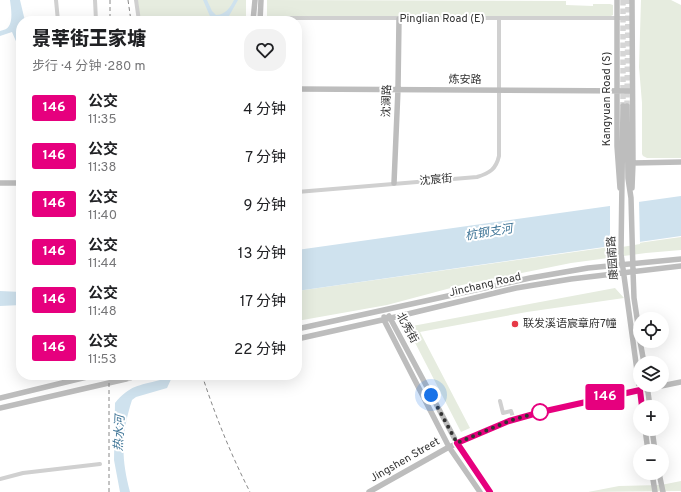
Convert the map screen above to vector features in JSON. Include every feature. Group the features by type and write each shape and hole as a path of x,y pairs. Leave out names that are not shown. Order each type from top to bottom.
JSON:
{"main road":[{"path":"253,16 255,0"},
{"path":"260,16 261,0"},
{"name":"Kangyuan Road (S)","path":"617,0 618,170 621,198"},
{"path":"631,198 633,163 632,0"},
{"name":"沈澜路","path":"394,183 399,19"},
{"name":"炼安路","path":"302,89 632,91"},
{"name":"康园南路","path":"635,356 621,254 621,198 625,106 628,178 631,198 632,263 636,312"},
{"path":"633,163 681,162"},
{"path":"0,183 16,183"},
{"name":"Jinchang Road","path":"302,328 386,311 478,288 530,278 588,268 681,259"},
{"name":"Jinchang Road","path":"302,338 516,288 571,279 681,266"},
{"name":"北秀街","path":"386,311 392,318 457,443 490,492"},
{"name":"北秀街","path":"386,311 384,320 449,447 480,492"},
{"path":"0,398 75,380"},
{"path":"0,408 122,380"},
{"name":"Jingshen Street","path":"669,384 681,382"},
{"name":"Jingshen Street","path":"369,492 457,443 514,420 541,412 633,392"},
{"path":"653,480 655,492"},
{"path":"660,480 663,492"}],"street":[{"path":"56,0 58,16"},
{"path":"95,0 96,16"},
{"path":"136,0 138,16"},
{"name":"Pinglian Road (E)","path":"302,20 632,18"},
{"name":"沈宸街","path":"302,192 477,177 493,170 499,156 499,19"},
{"path":"500,401 503,413 511,411 514,420"},
{"path":"0,479 23,473 100,464"}],"shaded area":[{"path":"137,0 246,0 246,16 139,16"},
{"path":"267,0 566,1 566,5 593,6 593,4 610,4 613,5 613,15 267,16"},
{"path":"641,0 671,0 681,5 681,158 647,158 642,154 642,103 639,67"},
{"path":"681,237 681,250 571,263 462,285 387,305 302,320 302,290"},
{"path":"615,288 624,298 527,312 420,332 470,428 461,432 407,327"},
{"path":"681,481 681,491 588,492 619,486 661,485"}],"water":[{"path":"10,0 20,0 24,16 16,16 16,41 12,32 0,36 0,31 9,27 11,16"},
{"path":"203,0 207,0 212,11 216,15 219,15 229,8 234,0 238,0 229,16 210,16"},
{"name":"杭钢支河","path":"681,196 681,236 302,290 302,249"},
{"path":"0,291 16,292 16,305 0,306"},
{"name":"热水河","path":"160,380 171,380 167,388 136,397 132,400 128,412 124,435 125,468 130,492 120,492 114,460 115,403 130,389"}],"pier":[{"path":"639,201 640,244 610,249 610,204"}],"tunnel":[{"path":"623,0 623,106"},
{"path":"627,106 628,0"}],"railway":[{"path":"110,0 110,16"},
{"path":"128,0 130,16"},
{"path":"109,380 109,492"},
{"path":"204,380 224,435 250,492"}],"bus line":[{"name":"146","path":"490,492 457,443 509,421 583,402 640,390 641,400"}],"place":[{"name":"联发溪语宸章府7幢","path":"515,324"}],"route":[{"path":"431,395 457,443 509,421 540,412"}]}
